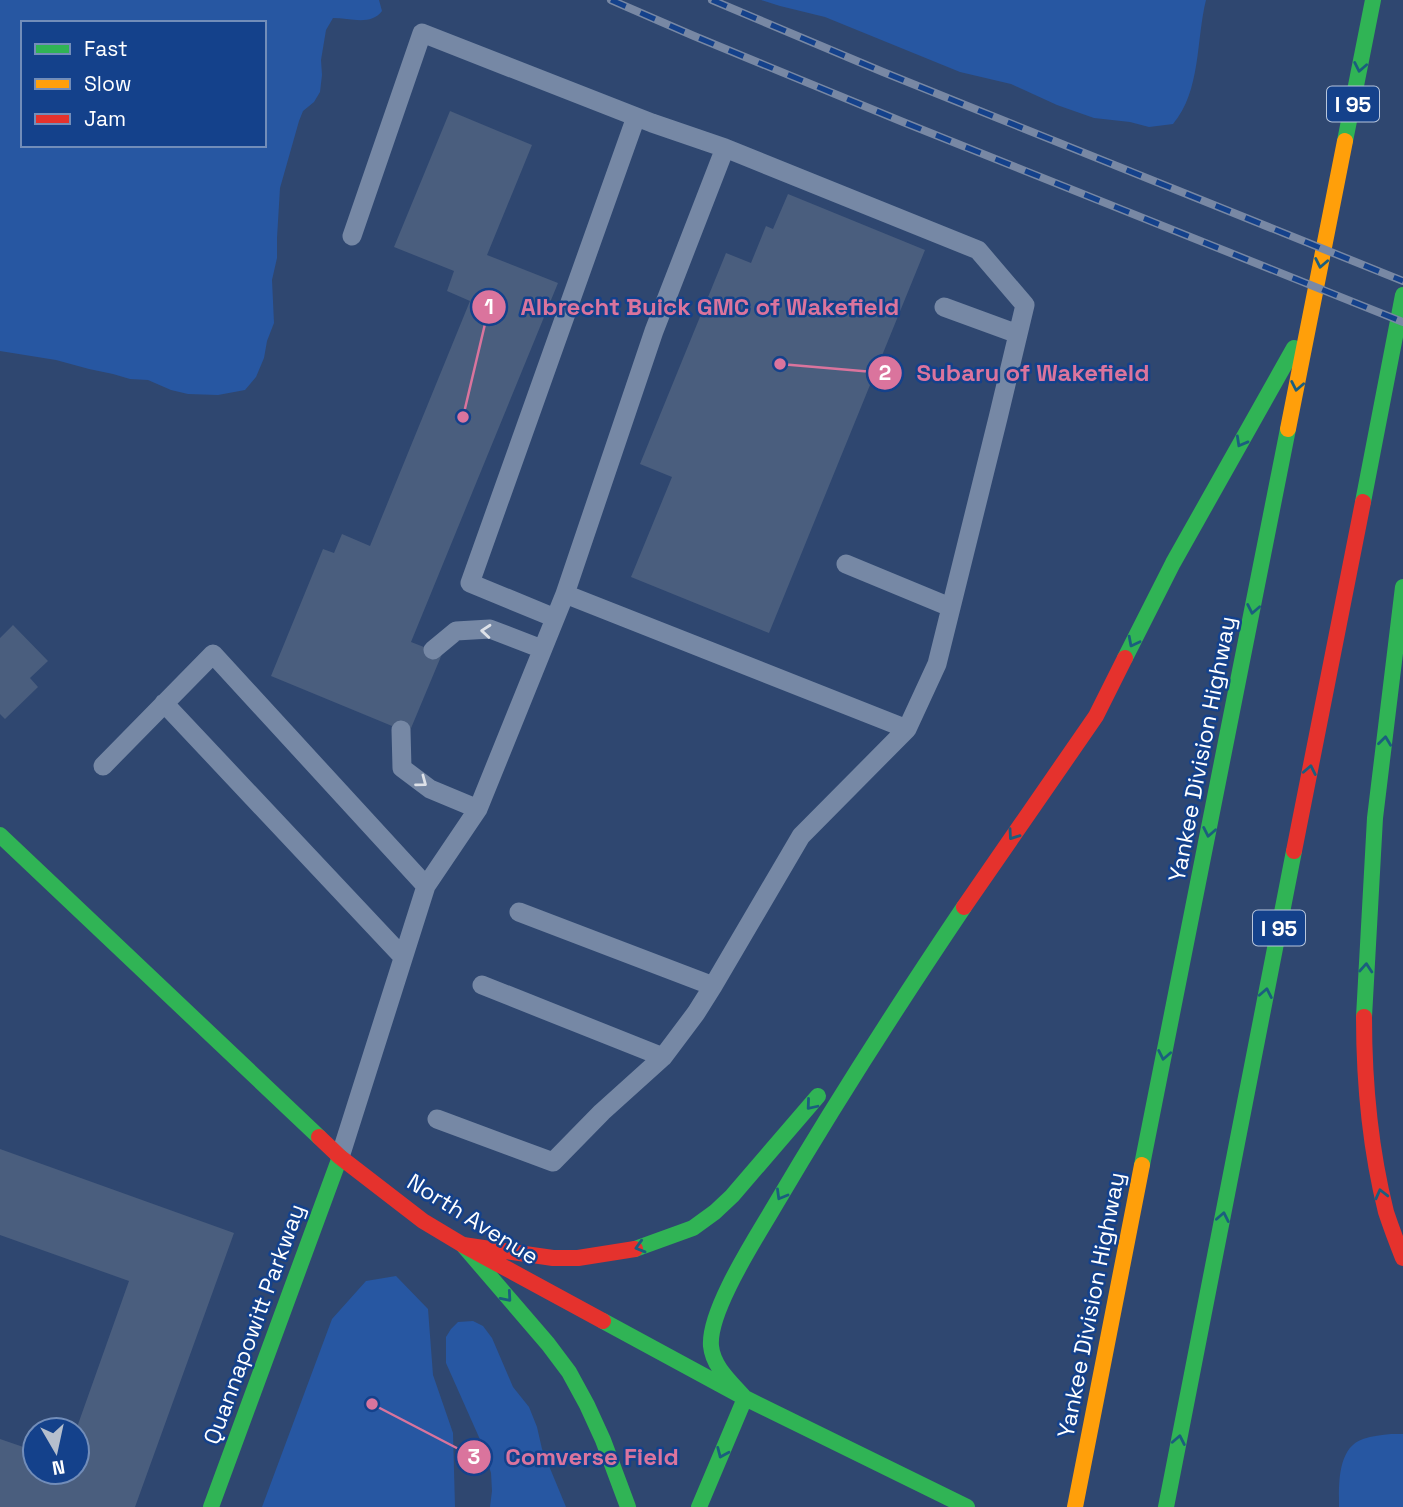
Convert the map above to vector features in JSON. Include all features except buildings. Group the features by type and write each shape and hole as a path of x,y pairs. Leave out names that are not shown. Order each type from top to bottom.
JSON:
{"main road":[{"name":"Yankee Division Highway","path":"1075,1507 1373,0"},
{"name":"I 95","path":"1166,1507 1403,295"},
{"path":"699,1507 745,1398 715,1363 711,1344 715,1320 737,1271 806,1153 903,997 1096,716 1173,563 1310,319"},
{"path":"1403,587 1376,818 1364,1029 1365,1083 1371,1147 1387,1214 1403,1258"},
{"name":"North Avenue","path":"0,835 340,1157 423,1221 745,1398 967,1507"},
{"path":"463,1245 553,1258 578,1258 646,1246 693,1228 732,1196 903,997"},
{"name":"Quannapowitt Parkway","path":"211,1507 340,1157"},
{"path":"463,1245 548,1344 569,1373 603,1440 628,1507"}],"lane":[{"path":"352,236 422,33 636,117 725,148 978,250 1025,304 937,663 907,729 802,836 713,986 663,1058 602,1112 553,1162 437,1119"},
{"path":"555,618 470,583 636,117"},
{"path":"340,1157 426,886 478,809 565,594 653,331 725,148"},
{"path":"944,307 1018,334"},
{"path":"846,564 950,607"},
{"path":"565,594 907,729"},
{"path":"433,650 456,631 490,629 542,649"},
{"path":"103,766 213,654 426,886"},
{"path":"164,703 403,957"},
{"path":"401,730 402,768 430,789 478,809"},
{"path":"519,912 713,986"},
{"path":"482,985 663,1058"}],"shaded area":[{"path":"0,0 379,0 382,11 377,16 366,20 333,18 326,30 320,92 314,102 303,111 280,188 277,258 272,280 274,323 256,377 245,390 218,395 188,394 148,380 130,379 56,360 0,351"},
{"path":"761,0 1206,0 1189,96 1173,124 1149,127 1094,118 1011,84 960,72 825,17"},
{"path":"396,1276 428,1309 433,1375 453,1433 455,1507 262,1507 332,1319 366,1281"},
{"path":"473,1321 483,1326 492,1338 513,1387 529,1407 542,1449 566,1507 490,1507 491,1473 482,1444 446,1363 446,1337 451,1329 458,1322"},
{"path":"1403,1434 1403,1507 1339,1507 1341,1468 1348,1450 1363,1439"}],"railway":[{"path":"611,0 903,122 1403,322"},
{"path":"712,0 883,72 1403,281"}],"traffic: fast":[{"path":"1345,141 1373,0"},
{"path":"1363,502 1403,295"},
{"path":"1125,658 1173,563 1294,348"},
{"path":"1142,1165 1288,429"},
{"path":"1364,1017 1375,818 1403,587"},
{"path":"0,835 319,1137"},
{"path":"1166,1507 1294,851"},
{"path":"699,1507 745,1398 723,1374 712,1354 712,1331 725,1295 745,1255 820,1131 964,907"},
{"path":"635,1249 693,1228 715,1212 818,1096"},
{"path":"211,1507 340,1157"},
{"path":"463,1245 569,1372 603,1440 628,1507"},
{"path":"603,1321 745,1398 967,1507"}],"traffic: slow":[{"path":"1288,429 1345,141"},
{"path":"1075,1507 1142,1165"}],"traffic: jam":[{"path":"1294,851 1363,502"},
{"path":"964,907 1096,716 1125,658"},
{"path":"1364,1017 1365,1066 1372,1140 1386,1212 1403,1258"},
{"path":"319,1137 340,1157 423,1221 603,1321"},
{"path":"463,1245 553,1258 578,1258 635,1249"}],"place":[{"name":"Subaru of Wakefield","path":"780,364"},
{"name":"Albrecht Buick GMC of Wakefield","path":"463,417"},
{"name":"Comverse Field","path":"372,1404"}]}
